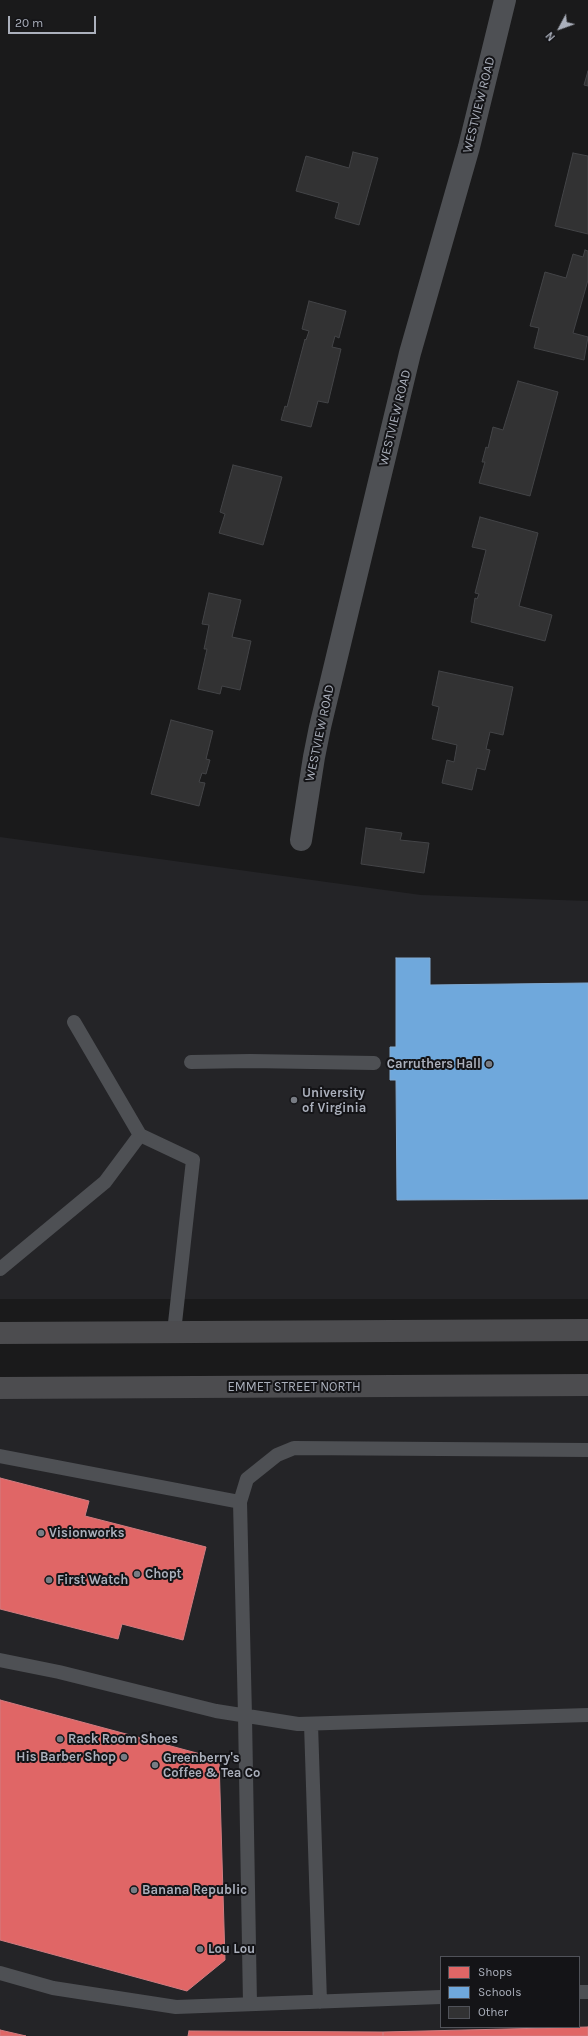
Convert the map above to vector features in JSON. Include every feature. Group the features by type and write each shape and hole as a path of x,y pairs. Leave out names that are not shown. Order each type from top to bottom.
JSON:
{"main road":[{"path":"0,1333 588,1330"},
{"name":"EMMET STREET NORTH","path":"0,1388 588,1385"}],"street":[{"name":"WESTVIEW ROAD","path":"301,840 318,734 405,376 469,148 505,0"}],"lane":[{"path":"74,1022 140,1135 193,1160 174,1332"},
{"path":"191,1062 250,1061 374,1063"},
{"path":"0,1269 105,1182 140,1135"},
{"path":"250,2004 240,1502 247,1479 276,1455 294,1448 588,1450"},
{"path":"0,1456 240,1502"},
{"path":"0,1660 59,1672 216,1711 298,1724 588,1715"},
{"path":"311,1724 320,2002"},
{"path":"0,1973 53,1988 176,2007 440,1997"}],"shaded area":[{"name":"University of Virginia","path":"0,837 421,895 588,901 588,1299 0,1299"},
{"path":"588,1384 588,2036 0,2036 0,1387"}],"building: Shops":[{"path":"0,1478 89,1501 85,1516 206,1547 183,1640 122,1624 118,1639 0,1609"},
{"path":"0,1700 219,1759 225,1960 187,1991 0,1940"},
{"path":"588,2027 588,2036 383,2036 383,2032"},
{"path":"0,2030 26,2036 0,2036"},
{"path":"189,2031 383,2032 383,2036 188,2036"}],"building: Schools":[{"name":"Carruthers Hall","path":"396,958 430,958 430,985 588,983 588,1199 397,1200 396,1080 390,1080 390,1047 396,1047"}],"building: Other":[{"path":"588,71 588,86 584,85"},
{"path":"353,152 378,158 359,225 335,218 339,203 296,191 306,156 349,168"},
{"path":"573,153 588,156 588,234 555,226"},
{"path":"585,250 588,251 588,280 573,333 588,337 584,360 534,348 539,328 530,326 545,272 566,278 573,254 583,257"},
{"path":"309,301 346,311 339,338 335,336 332,347 341,349 328,403 318,401 311,427 281,420 285,406 287,407 305,339 306,340 309,331 302,329"},
{"path":"518,381 558,392 530,496 479,483 485,462 482,462 486,447 488,448 493,427 503,430"},
{"path":"233,465 282,477 263,545 219,533 225,514 220,512"},
{"path":"480,517 538,533 519,606 552,615 545,641 471,622 475,598 477,599 479,594 475,593 486,550 472,547"},
{"path":"209,593 241,600 232,637 251,641 240,690 222,686 220,694 198,689 207,649 204,649 209,625 202,624"},
{"path":"439,671 513,687 503,735 490,732 486,749 490,750 485,770 477,768 472,790 442,783 447,760 454,762 457,745 432,739 439,707 432,705"},
{"path":"171,720 213,731 206,759 210,760 206,774 202,773 199,782 205,783 199,806 151,794"},
{"path":"366,828 402,833 400,840 429,843 424,873 361,864"}],"place":[{"name":"Carruthers Hall","path":"489,1064"},
{"name":"University of Virginia","path":"294,1100"},
{"name":"Visionworks","path":"41,1533"},
{"name":"Chopt","path":"137,1574"},
{"name":"First Watch","path":"49,1580"},
{"name":"Rack Room Shoes","path":"60,1739"},
{"name":"His Barber Shop","path":"124,1757"},
{"name":"Greenberry's Coffee & Tea Co","path":"155,1765"},
{"name":"Banana Republic","path":"134,1890"},
{"name":"Lou Lou","path":"200,1949"}]}
